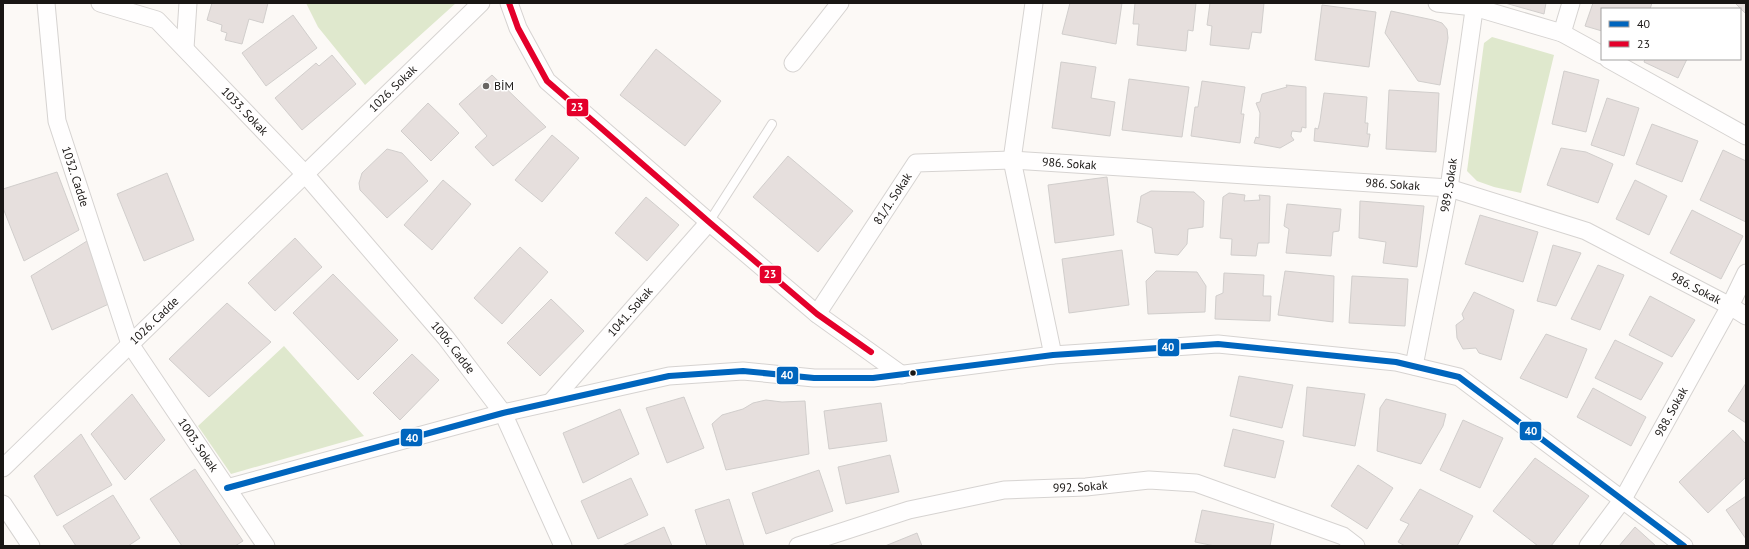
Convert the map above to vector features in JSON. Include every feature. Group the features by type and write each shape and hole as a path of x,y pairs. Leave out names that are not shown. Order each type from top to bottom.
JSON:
{"street":[{"name":"1032. Cadde","path":"46,3 57,121 130,344"},
{"name":"1033. Sokak","path":"100,3 157,20 305,174"},
{"path":"184,48 188,3"},
{"name":"1026. Sokak","path":"305,174 481,3"},
{"path":"509,3 518,28 547,80 709,222 817,314 902,375"},
{"path":"793,63 840,3"},
{"path":"1034,3 1012,160 1053,355"},
{"path":"1437,3 1475,5 1562,33 1601,54"},
{"path":"1562,33 1571,3"},
{"name":"989. Sokak","path":"1414,366 1449,188 1475,5"},
{"path":"1610,60 1746,136"},
{"name":"986. Sokak","path":"1012,160 1449,188 1586,231 1730,306 1746,316"},
{"name":"81/1. Sokak","path":"817,314 916,163 1012,160"},
{"name":"1026. Cadde","path":"3,468 305,174"},
{"name":"1006. Cadde","path":"305,174 446,338 503,413 563,546"},
{"name":"1041. Sokak","path":"551,402 709,222"},
{"name":"988. Sokak","path":"1588,546 1623,499 1730,306 1746,273"},
{"name":"1003. Sokak","path":"130,344 266,546"},
{"path":"227,488 503,413 669,376 743,371 814,378 873,378 1053,355 1218,344 1396,362 1459,378 1684,546"},
{"name":"992. Sokak","path":"798,546 910,510 1004,490 1086,487 1149,480 1196,483 1343,536 1356,546"},
{"path":"3,504 31,546"}],"lane":[{"path":"709,222 772,124"}],"green space":[{"path":"306,3 456,3 365,85 318,27"},
{"path":"1492,37 1554,55 1521,193 1494,187 1477,181 1467,171 1484,43"},
{"path":"284,346 364,436 231,474 198,426"}],"building":[{"path":"212,3 268,3 263,23 249,19 242,44 225,40 227,33 221,31 222,25 207,20"},
{"path":"1070,3 1122,3 1116,44 1062,34"},
{"path":"1135,3 1196,3 1193,31 1188,30 1186,51 1137,45 1139,24 1133,24"},
{"path":"1210,3 1264,3 1261,33 1252,32 1249,49 1210,45 1212,26 1207,25"},
{"path":"1505,3 1546,3 1544,14"},
{"path":"1593,3 1652,3 1650,8 1601,8 1601,31 1585,26"},
{"path":"1735,3 1746,3 1746,14 1741,8"},
{"path":"1322,5 1376,12 1369,67 1315,60"},
{"path":"1391,11 1433,20 1442,23 1447,29 1448,38 1440,85 1418,81 1385,33"},
{"path":"293,15 317,48 266,86 242,53"},
{"path":"656,49 721,101 685,146 620,95"},
{"path":"332,55 356,84 302,130 275,98 316,63 319,66"},
{"path":"1645,60 1687,60 1678,78 1644,62"},
{"path":"1061,62 1096,67 1091,98 1115,102 1110,136 1052,128"},
{"path":"1564,71 1599,80 1586,132 1552,124"},
{"path":"492,75 546,127 493,166 475,147 487,136 459,104"},
{"path":"1129,79 1189,87 1182,137 1122,130"},
{"path":"1202,81 1245,87 1241,114 1244,114 1240,143 1191,136 1195,107 1198,107"},
{"path":"1286,85 1306,87 1306,128 1302,127 1301,132 1292,131 1291,136 1294,140 1280,148 1254,143 1256,137 1259,138 1260,113 1256,103 1260,102 1262,94 1287,87"},
{"path":"1389,90 1439,93 1436,152 1386,149"},
{"path":"1324,93 1367,97 1365,123 1368,123 1367,134 1370,134 1368,147 1314,141 1315,128 1318,129 1320,121"},
{"path":"1607,98 1639,108 1624,156 1591,145"},
{"path":"428,103 459,133 431,161 401,131"},
{"path":"1652,124 1698,141 1682,182 1636,164"},
{"path":"552,135 579,158 542,202 515,180"},
{"path":"1561,148 1586,152 1613,164 1598,203 1547,185"},
{"path":"387,149 402,153 428,181 387,218 360,190 359,183 362,173"},
{"path":"1723,150 1746,161 1746,222 1700,200"},
{"path":"788,156 853,211 818,252 753,197"},
{"path":"57,172 79,230 24,261 3,208 3,189"},
{"path":"167,173 194,240 144,261 117,194"},
{"path":"1107,177 1114,235 1055,243 1048,185"},
{"path":"443,180 471,204 432,250 404,225"},
{"path":"1635,180 1667,196 1649,235 1616,219"},
{"path":"1151,191 1194,192 1204,201 1203,227 1188,229 1187,244 1178,255 1155,253 1152,228 1137,222 1141,196"},
{"path":"1229,193 1245,195 1244,201 1260,200 1259,195 1270,196 1269,243 1258,243 1256,256 1231,255 1232,239 1220,238 1223,197"},
{"path":"646,197 679,225 647,261 615,233"},
{"path":"1360,201 1424,206 1417,267 1383,263 1386,242 1359,238"},
{"path":"1287,204 1341,209 1339,231 1333,232 1331,256 1286,253 1289,229 1284,226"},
{"path":"1692,210 1743,236 1721,279 1670,253"},
{"path":"1480,215 1538,232 1523,282 1465,264"},
{"path":"295,238 322,267 275,311 248,283"},
{"path":"87,241 111,303 52,330 31,276"},
{"path":"1553,245 1581,253 1556,306 1537,301"},
{"path":"520,247 548,272 502,324 474,298"},
{"path":"1122,250 1129,305 1069,313 1062,259"},
{"path":"1598,265 1624,275 1600,330 1571,319"},
{"path":"1156,271 1197,272 1206,286 1205,312 1148,314 1146,281"},
{"path":"1285,271 1334,276 1333,322 1278,315"},
{"path":"1224,273 1264,275 1263,296 1271,296 1270,321 1215,319 1216,296 1223,293"},
{"path":"333,274 398,340 358,380 293,313"},
{"path":"1352,276 1408,279 1405,326 1349,323"},
{"path":"1474,292 1514,310 1501,360 1479,353 1476,348 1463,349 1457,338 1456,325 1464,319 1462,314"},
{"path":"1650,296 1695,320 1672,357 1629,335"},
{"path":"551,299 584,331 540,376 507,343"},
{"path":"227,303 271,342 209,397 169,359"},
{"path":"1546,334 1587,349 1567,398 1520,378"},
{"path":"1615,340 1663,363 1641,400 1595,378"},
{"path":"412,354 439,380 400,420 373,393"},
{"path":"1239,376 1293,385 1282,428 1230,416"},
{"path":"1746,383 1746,423 1728,411"},
{"path":"1307,387 1365,394 1355,446 1303,436"},
{"path":"1593,388 1646,417 1631,446 1577,417"},
{"path":"132,394 165,440 125,480 91,434"},
{"path":"684,397 704,448 667,463 646,408"},
{"path":"1386,399 1446,414 1443,426 1421,464 1377,451 1380,408"},
{"path":"766,400 782,402 805,401 809,454 726,470 712,424 722,415 743,409 753,403"},
{"path":"881,403 887,441 829,449 824,411"},
{"path":"620,409 639,454 583,483 563,433"},
{"path":"1463,420 1503,438 1480,488 1440,470"},
{"path":"1233,429 1284,441 1275,478 1224,466"},
{"path":"1733,430 1746,444 1746,477 1708,513 1679,482"},
{"path":"81,434 112,485 57,516 34,476"},
{"path":"890,455 899,492 846,504 838,467"},
{"path":"1535,458 1589,496 1551,546 1538,546 1493,511"},
{"path":"1358,465 1393,488 1367,529 1331,506"},
{"path":"195,469 243,541 235,546 182,546 150,499"},
{"path":"819,470 833,511 766,534 752,493"},
{"path":"631,478 648,515 598,539 581,501"},
{"path":"1420,489 1473,516 1457,546 1405,546 1398,542 1409,524 1400,520"},
{"path":"113,495 140,538 128,546 76,546 63,526"},
{"path":"1746,496 1746,539 1726,510"},
{"path":"729,499 744,546 707,546 695,510"},
{"path":"1202,510 1274,524 1270,546 1215,546 1195,542"},
{"path":"664,527 672,546 622,546"},
{"path":"1635,527 1656,546 1619,546"},
{"path":"917,533 922,546 885,546"}],"transit line":[{"name":"23","path":"509,3 518,28 547,81 817,314 871,352"},
{"name":"40","path":"227,488 503,413 669,376 743,371 814,378 873,378 1053,355 1218,344 1396,362 1459,377 1684,546"}],"place":[{"name":"BİM","path":"486,86"}]}
